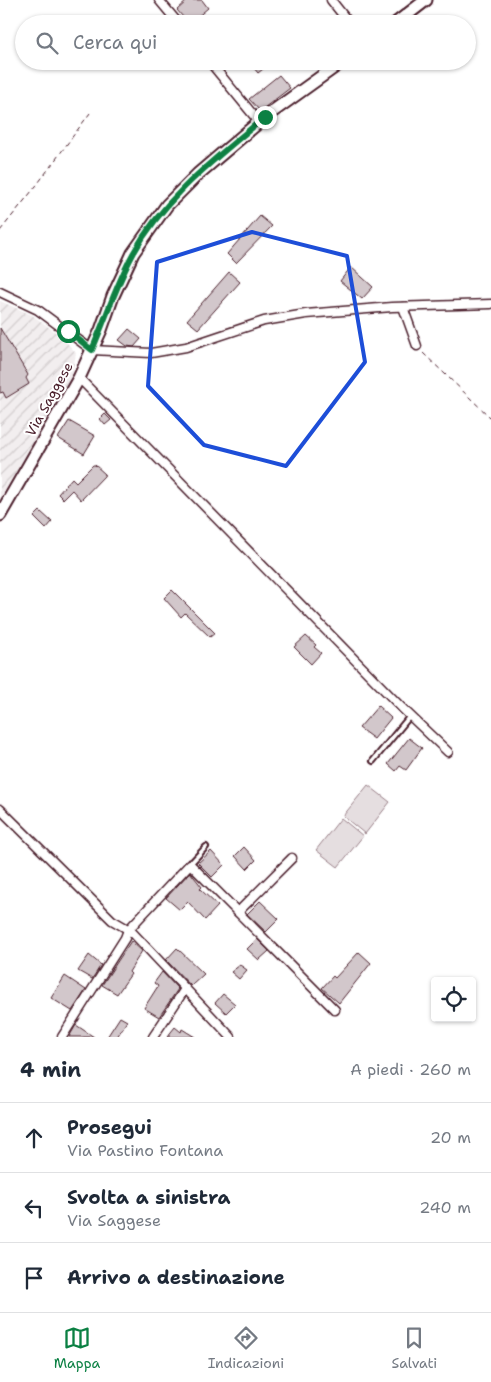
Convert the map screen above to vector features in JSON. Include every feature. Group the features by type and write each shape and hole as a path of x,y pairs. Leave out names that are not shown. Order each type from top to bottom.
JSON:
{"main road":[{"path":"403,15 413,4 426,0"},
{"name":"Via Saggese","path":"0,515 79,378 133,253 167,205 198,174 259,122 331,70"}],"street":[{"path":"160,0 172,15"},
{"path":"331,0 343,15"},
{"path":"216,70 259,122"},
{"path":"0,292 38,310 92,350 151,353 186,347 264,321 306,314 403,307 491,304"},
{"path":"403,307 417,346"},
{"path":"79,378 410,716 448,752"},
{"path":"0,809 112,920 128,930 231,1037"},
{"path":"238,912 292,858"},
{"path":"62,1037 125,938 128,930 190,864 335,1010"},
{"path":"153,1037 185,989"}],"lane":[{"path":"373,761 410,716"},
{"path":"190,864 206,847"}],"path":[{"path":"0,231 90,113"},
{"path":"417,346 491,418"}],"highlighted area":[{"path":"252,232 347,256 365,362 286,466 204,445 148,386 157,262"}],"shaded area":[{"path":"0,301 32,315 61,336 76,353 72,374 0,502"},
{"path":"368,785 390,802 365,834 343,816"},
{"path":"341,818 363,836 338,867 316,850"}],"building":[{"path":"188,0 202,0 208,8 200,15 181,15 177,10"},
{"path":"279,75 290,88 260,111 249,99"},
{"path":"260,216 272,226 236,263 227,254"},
{"path":"351,267 373,287 362,299 340,281"},
{"path":"229,272 240,282 198,329 187,320"},
{"path":"0,328 28,375 26,378 29,384 6,398 3,392 0,393"},
{"path":"129,329 141,339 134,347 127,346 119,340"},
{"path":"105,414 111,420 105,425 100,419"},
{"path":"69,421 95,436 84,454 58,438"},
{"path":"93,465 105,474 81,500 72,490 63,499 58,494 72,478 76,482"},
{"path":"40,511 52,522 46,529 34,517"},
{"path":"172,590 215,633 210,637 185,613 181,617 164,598"},
{"path":"306,636 316,645 314,647 321,653 311,664 294,647"},
{"path":"378,706 391,718 374,739 359,728"},
{"path":"409,738 422,748 406,770 400,766 396,771 388,764"},
{"path":"244,847 256,860 247,869 235,856"},
{"path":"211,851 224,865 212,877 198,863"},
{"path":"190,872 202,887 200,889 218,906 205,920 188,902 180,910 166,898"},
{"path":"260,901 279,919 266,932 247,914"},
{"path":"257,939 269,951 259,960 247,949"},
{"path":"131,941 142,951 129,972 131,974 117,994 102,985"},
{"path":"177,948 204,974 191,986 166,960"},
{"path":"359,952 371,963 339,1003 322,988 333,976 335,978"},
{"path":"89,955 101,965 92,979 78,971"},
{"path":"240,965 247,970 239,979 231,972"},
{"path":"162,972 178,989 159,1017 144,1008 158,986 154,983"},
{"path":"65,976 86,990 72,1011 51,998"},
{"path":"223,994 235,1004 226,1013 215,1003"},
{"path":"120,1017 127,1021 117,1037 107,1037"},
{"path":"76,1025 94,1037 69,1037"},
{"path":"175,1027 181,1032 182,1029 195,1037 167,1037"}],"route":[{"path":"68,331 92,350 113,296 133,253 167,205 198,174 265,117"}]}
